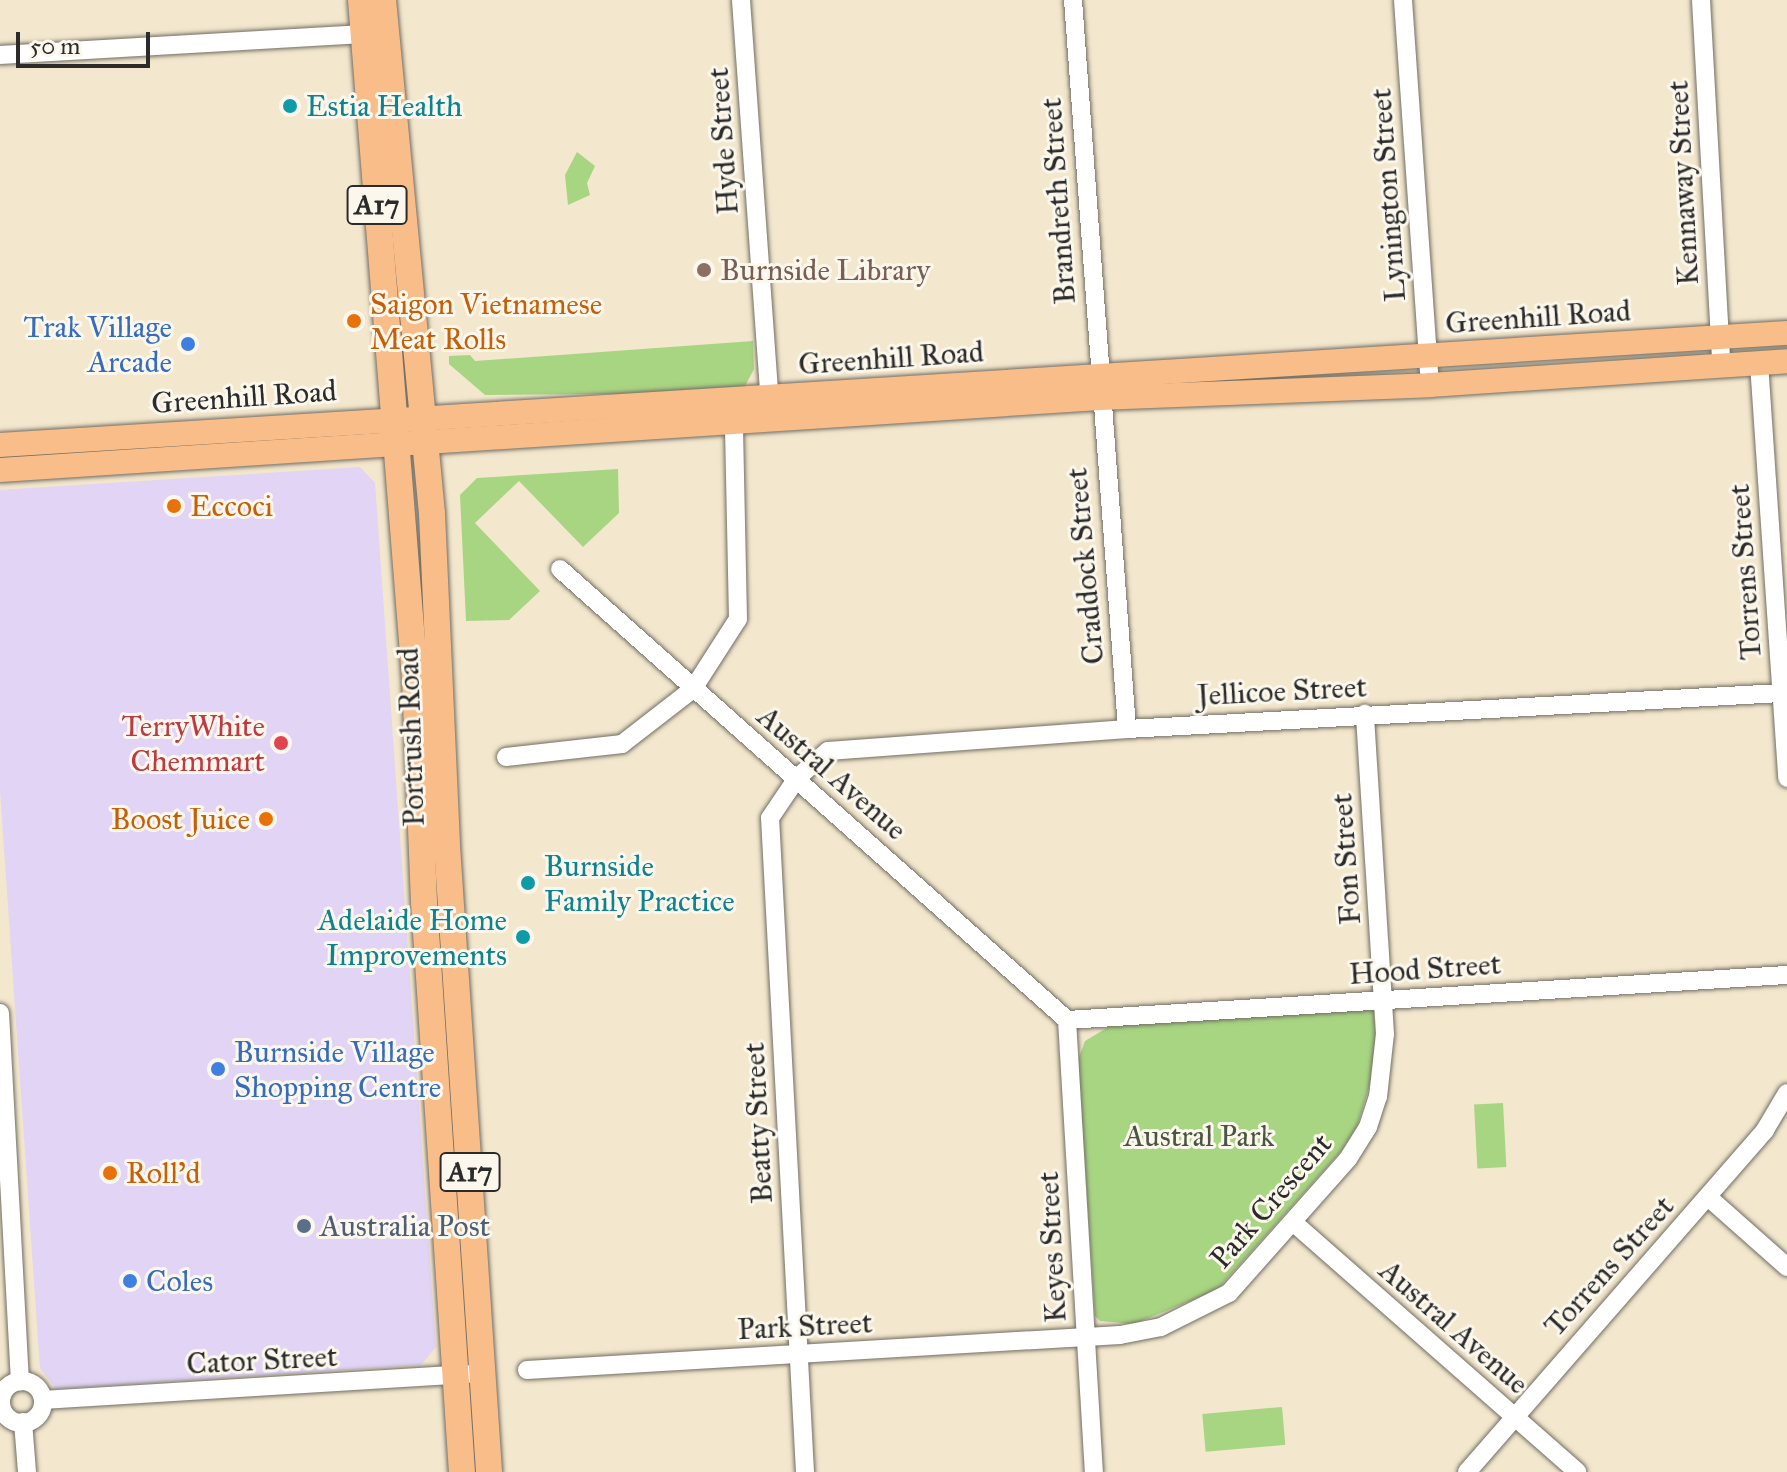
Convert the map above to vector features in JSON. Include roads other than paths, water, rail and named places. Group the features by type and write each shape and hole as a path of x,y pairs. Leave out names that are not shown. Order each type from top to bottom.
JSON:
{"highway":[{"name":"Portrush Road","path":"361,0 409,417"},
{"name":"Portrush Road","path":"383,0 411,445 484,1373 489,1472"},
{"name":"Portrush Road","path":"411,445 462,1472"}],"main road":[{"name":"Greenhill Road","path":"0,445 409,417 770,410 1098,387 1427,357 1787,333"},
{"name":"Greenhill Road","path":"1098,387 1430,385 1721,363 1787,361"},
{"name":"Greenhill Road","path":"0,470 734,424 770,410"}],"street":[{"name":"Hyde Street","path":"741,0 770,410"},
{"name":"Brandreth Street","path":"1073,0 1098,387"},
{"name":"Lynington Street","path":"1403,0 1430,385"},
{"name":"Kennaway Street","path":"1701,0 1721,363"},
{"path":"0,55 363,34"},
{"name":"Torrens Street","path":"1759,363 1787,778"},
{"name":"Craddock Street","path":"1098,387 1127,729"},
{"path":"506,757 622,744 693,689 738,619 734,424"},
{"name":"Austral Avenue","path":"560,569 1067,1020"},
{"name":"Jellicoe Street","path":"797,778 828,751 1365,714 1781,693"},
{"name":"Fon Street","path":"1365,714 1383,1000"},
{"name":"Beatty Street","path":"797,778 770,818 805,1472"},
{"name":"Hood Street","path":"1067,1020 1787,975"},
{"name":"Park Crescent","path":"1085,1338 1161,1327 1197,1312 1229,1293 1294,1223 1368,1127 1384,1066 1383,1000"},
{"path":"0,1013 6,1227 20,1381"},
{"name":"Keyes Street","path":"1067,1020 1094,1472"},
{"name":"Torrens Street","path":"1467,1472 1765,1130 1787,1093"},
{"path":"1708,1197 1787,1267"},
{"name":"Austral Avenue","path":"1294,1223 1577,1472"},
{"name":"Park Street","path":"527,1370 1085,1338"},
{"name":"Cator Street","path":"43,1400 484,1373"},
{"path":"20,1381 38,1388 43,1400 36,1418 23,1422 6,1415 1,1403 5,1391 20,1381"},
{"path":"23,1422 27,1472"}],"place":[{"name":"Estia Health","path":"290,106"},
{"name":"Burnside Library","path":"704,270"},
{"name":"Saigon Vietnamese Meat Rolls","path":"354,321"},
{"name":"Trak Village Arcade","path":"188,344"},
{"name":"Eccoci","path":"174,506"},
{"name":"TerryWhite Chemmart","path":"281,743"},
{"name":"Boost Juice","path":"266,819"},
{"name":"Burnside Family Practice","path":"528,883"},
{"name":"Adelaide Home Improvements","path":"523,937"},
{"name":"Burnside Village Shopping Centre","path":"218,1069"},
{"name":"Roll'd","path":"110,1173"},
{"name":"Australia Post","path":"304,1226"},
{"name":"Coles","path":"130,1281"}],"park label":[{"name":"Austral Park","path":"1199,1136"}]}
